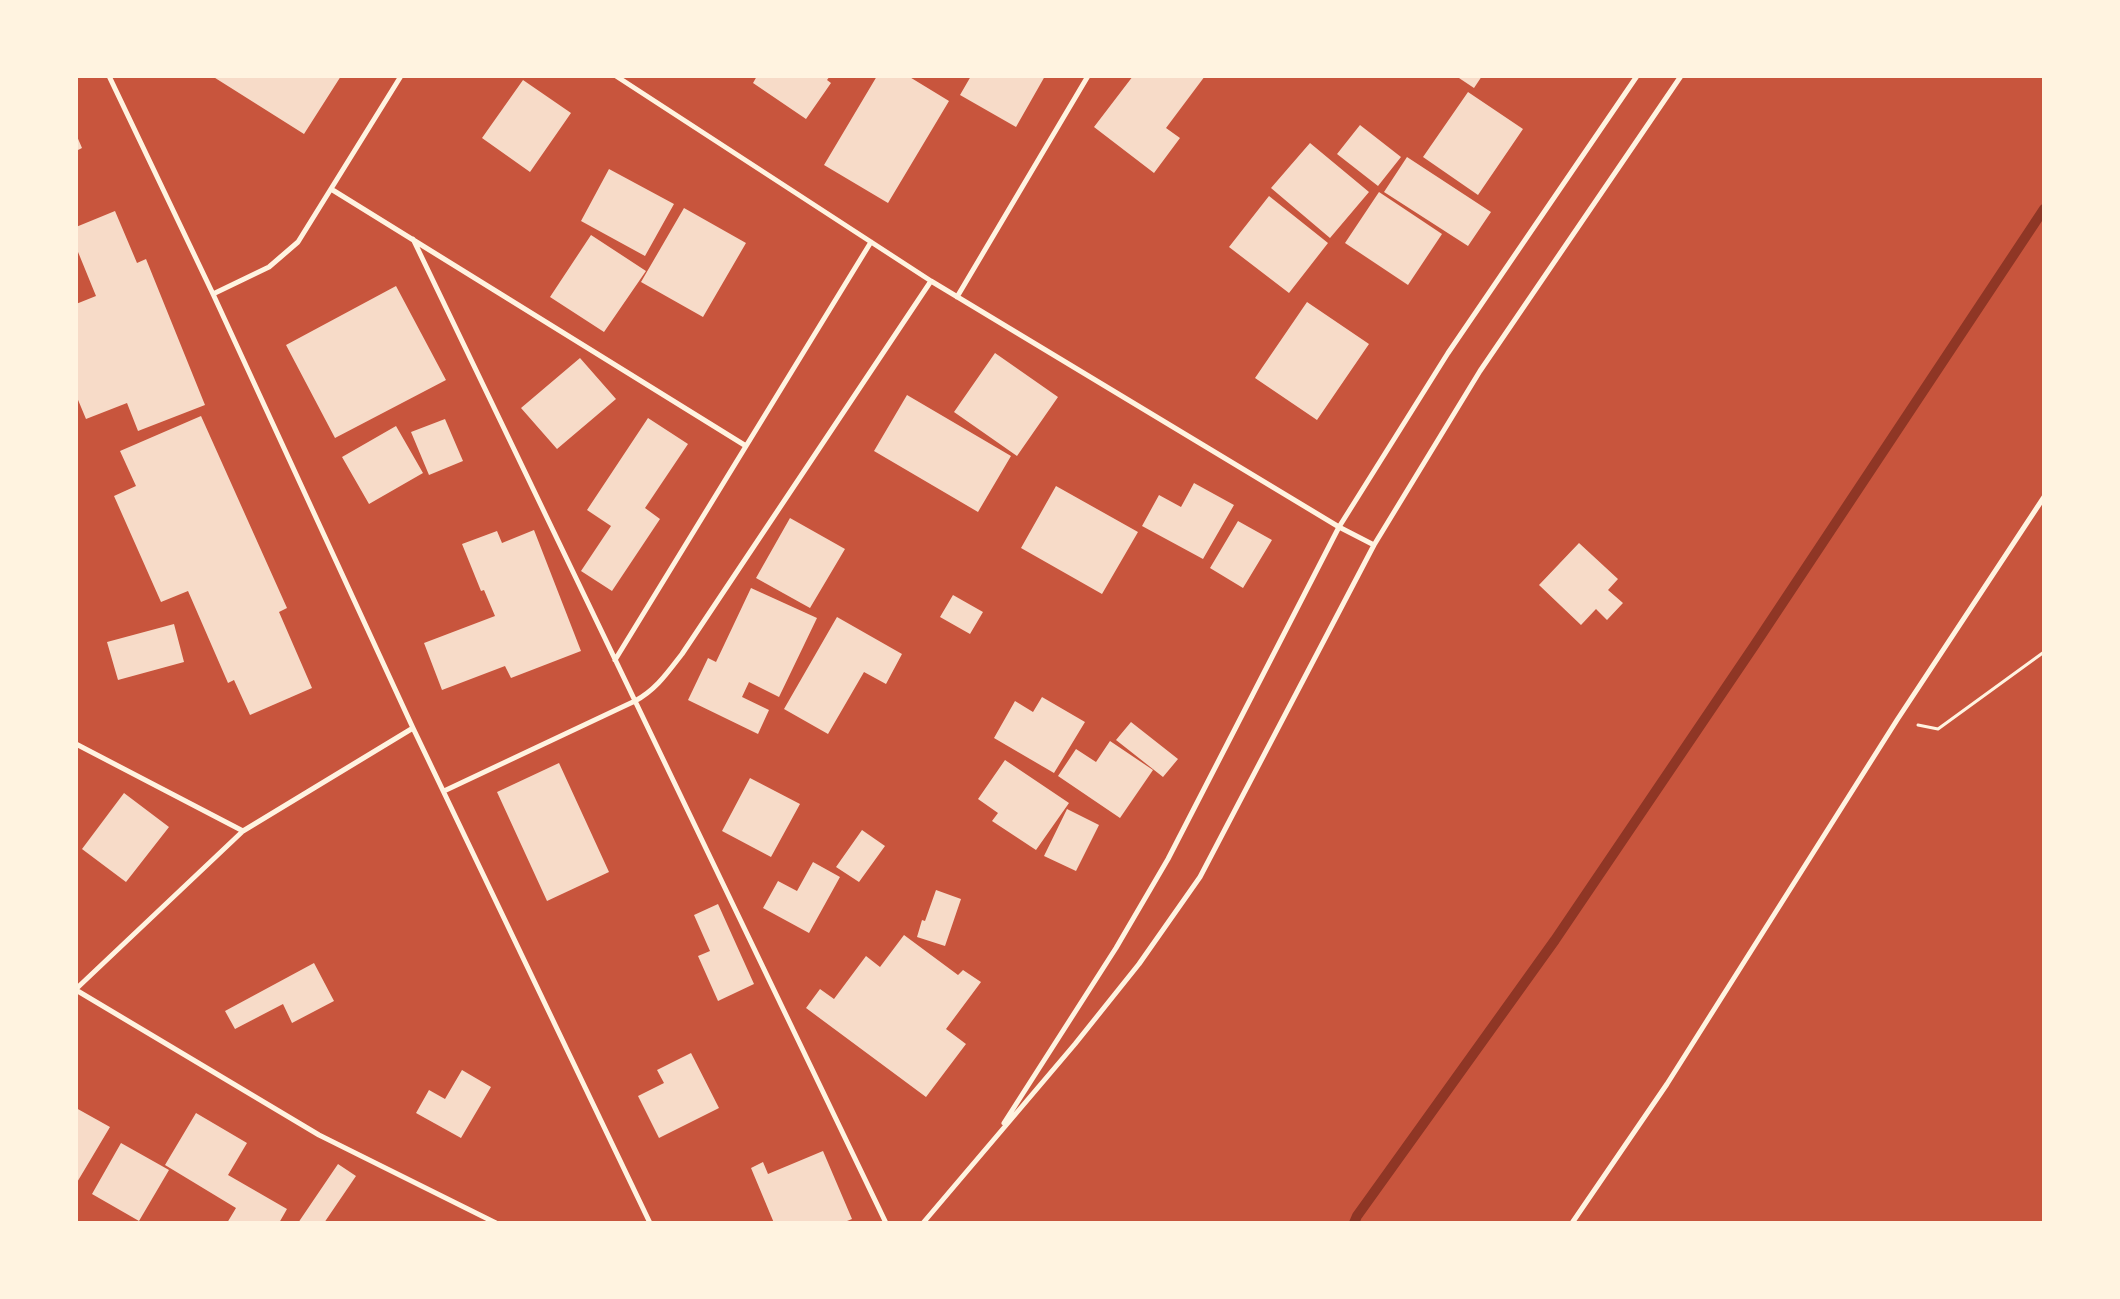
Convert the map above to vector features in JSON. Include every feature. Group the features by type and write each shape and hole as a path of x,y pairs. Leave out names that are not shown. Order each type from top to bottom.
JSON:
{"street":[{"path":"109,76 213,294 413,728 650,1223"},
{"path":"213,294 269,267 283,257 298,242 401,76"},
{"path":"616,76 931,281 1339,528 1374,545"},
{"path":"958,297 1088,76"},
{"path":"995,1136 1060,1032 1116,948 1168,859 1339,528 1448,353 1637,76"},
{"path":"923,1223 995,1136 1076,1044 1139,964 1200,877 1374,545 1480,371 1681,76"},
{"path":"331,189 746,446"},
{"path":"413,239 886,1223"},
{"path":"615,660 871,242"},
{"path":"444,791 635,701 647,694 664,679 931,281"},
{"path":"1572,1223 1667,1084 1896,720 2044,497"},
{"path":"413,728 244,830 76,989 318,1134 496,1223"},
{"path":"76,744 244,830"}],"path":[{"path":"1896,720 1938,729 2044,652"}],"building":[{"path":"212,76 341,76 304,134"},
{"path":"757,76 830,76 827,80 831,83 806,119 753,83"},
{"path":"877,76 908,76 949,101 888,203 824,165"},
{"path":"971,76 1045,76 1016,127 960,95"},
{"path":"1133,76 1205,76 1166,128 1180,138 1154,173 1094,127"},
{"path":"1456,76 1482,76 1474,88"},
{"path":"523,80 571,113 530,172 482,138"},
{"path":"1468,92 1523,129 1478,195 1423,157"},
{"path":"1360,125 1401,157 1378,186 1337,154"},
{"path":"76,134 82,148 76,151"},
{"path":"1310,143 1369,192 1330,238 1271,188"},
{"path":"1407,157 1491,212 1468,246 1384,192"},
{"path":"609,169 674,204 645,256 581,221"},
{"path":"1379,192 1442,234 1408,285 1345,243"},
{"path":"1269,196 1328,243 1289,293 1229,247"},
{"path":"684,208 746,243 703,317 641,282"},
{"path":"115,211 137,263 146,259 205,405 138,431 127,403 86,419 76,395 76,304 96,296 76,247 76,227"},
{"path":"591,235 646,271 604,332 550,297"},
{"path":"396,286 446,380 335,438 286,345"},
{"path":"1307,302 1369,344 1317,420 1255,378"},
{"path":"995,353 1058,397 1017,456 954,412"},
{"path":"580,358 616,399 557,449 521,408"},
{"path":"907,395 1011,456 978,512 874,451"},
{"path":"201,416 287,608 279,612 312,688 250,715 234,680 228,683 188,591 161,602 114,496 136,486 120,451"},
{"path":"648,418 688,444 645,508 660,519 612,591 581,571 611,526 587,510"},
{"path":"445,419 463,461 429,475 411,432"},
{"path":"396,426 423,473 369,504 342,457"},
{"path":"1194,483 1234,505 1203,559 1142,526 1159,495 1181,507"},
{"path":"1056,486 1138,532 1102,594 1021,548"},
{"path":"790,518 845,549 810,608 756,578"},
{"path":"1238,521 1272,540 1243,588 1210,568"},
{"path":"534,530 581,651 511,678 505,666 442,690 424,643 495,616 484,590 481,591 462,544 497,531 502,543"},
{"path":"1579,543 1618,579 1608,590 1623,603 1607,620 1596,609 1581,625 1539,585"},
{"path":"751,588 817,618 779,697 749,682 742,697 769,710 758,734 688,700 708,658 716,662"},
{"path":"953,595 983,612 970,634 940,617"},
{"path":"837,617 902,654 886,684 864,672 828,734 784,709"},
{"path":"174,624 184,662 118,680 107,642"},
{"path":"1042,697 1085,722 1054,773 994,738 1015,701 1033,712"},
{"path":"1131,722 1178,759 1163,777 1116,740"},
{"path":"1110,741 1153,770 1120,818 1058,776 1076,749 1096,762"},
{"path":"1005,760 1069,803 1036,850 992,821 998,813 978,799"},
{"path":"559,763 609,872 547,901 497,792"},
{"path":"750,778 800,804 771,857 722,831"},
{"path":"124,793 169,827 126,882 82,849"},
{"path":"1067,809 1099,825 1076,871 1044,856"},
{"path":"862,830 885,846 859,882 836,867"},
{"path":"813,862 840,877 809,933 763,908 778,881 797,891"},
{"path":"936,890 961,899 945,946 917,937 922,920 925,921"},
{"path":"718,904 754,984 718,1001 698,956 710,951 694,915"},
{"path":"904,935 958,975 963,970 981,982 946,1029 966,1044 926,1097 806,1008 820,989 834,999 866,956 880,967"},
{"path":"314,963 334,1001 292,1023 283,1004 235,1029 225,1011"},
{"path":"691,1053 719,1108 659,1138 638,1096 664,1083 657,1070"},
{"path":"462,1070 491,1087 461,1138 416,1113 429,1090 445,1099"},
{"path":"76,1108 110,1127 76,1184"},
{"path":"196,1113 247,1143 228,1175 287,1209 279,1223 227,1223 236,1208 165,1165"},
{"path":"121,1143 169,1170 139,1221 92,1194"},
{"path":"823,1151 852,1219 842,1223 774,1223 751,1168 763,1162 768,1174"},
{"path":"338,1164 356,1176 324,1223 298,1223"}],"waterway":[{"path":"1354,1223 1357,1216 1555,940 1754,646 2044,209"}]}
